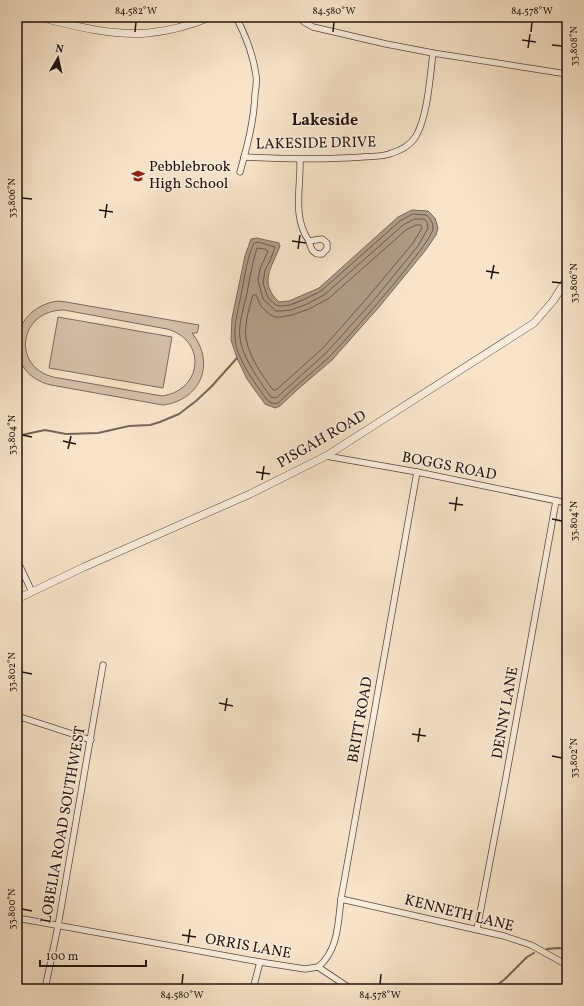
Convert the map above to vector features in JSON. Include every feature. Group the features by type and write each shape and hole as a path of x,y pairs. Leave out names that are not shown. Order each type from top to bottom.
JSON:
{"street":[{"path":"39,17 99,30 126,33 148,33 174,29 210,17"},
{"name":"LAKESIDE DRIVE","path":"236,17 250,46 256,77 255,104 248,145 240,172"},
{"path":"300,17 304,22 314,27 386,44 567,74"},
{"name":"LAKESIDE DRIVE","path":"244,157 300,160 387,155 397,152 410,144 416,136 423,116 434,53"},
{"path":"300,160 298,203 304,233 310,241"},
{"name":"PISGAH ROAD","path":"17,599 84,567 250,494 326,456 534,323 553,301 567,279"},
{"name":"BOGGS ROAD","path":"326,456 417,472 567,503"},
{"name":"BRITT ROAD","path":"318,967 326,960 335,942 341,899 417,472"},
{"name":"DENNY LANE","path":"477,929 556,501"},
{"path":"17,560 32,592"},
{"name":"LOBELIA ROAD SOUTHWEST","path":"45,989 58,926 103,665"},
{"path":"17,716 91,740"},
{"name":"KENNETH LANE","path":"341,899 504,936 531,945 567,965"},
{"name":"ORRIS LANE","path":"17,918 260,962 305,969 318,967"},
{"path":"253,989 260,962"},
{"path":"318,967 351,989"}],"shaded area":[{"path":"58,301 199,325 197,333 192,333 203,356 201,378 195,388 187,396 176,402 163,405 51,385 35,379 24,368 18,355 17,342 20,328 28,316 41,306","holes":["64,310 167,329 180,335 189,343 194,353 195,364 192,375 186,385 176,392 162,396 53,377 40,371 31,362 26,351 26,339 30,328 37,319 49,312"]},
{"path":"58,317 172,337 163,388 49,368"}],"water":[{"path":"412,210 428,211 435,218 438,228 436,235 425,251 379,307 332,360 280,406 275,408 265,404 247,379 237,358 231,340 232,318 245,256 251,239 257,238 279,243 280,246 269,275 269,288 279,302 289,301 319,288 398,217"}],"waterway":[{"path":"17,436 45,430 66,434 98,433 129,426 150,425 160,422 179,414 196,401 237,358"},
{"path":"547,949 567,949"},
{"path":"492,989 505,979 527,957 534,953"}],"place":[{"name":"Pebblebrook High School","path":"138,176"}],"district":[{"name":"Lakeside","path":"325,121"}]}
